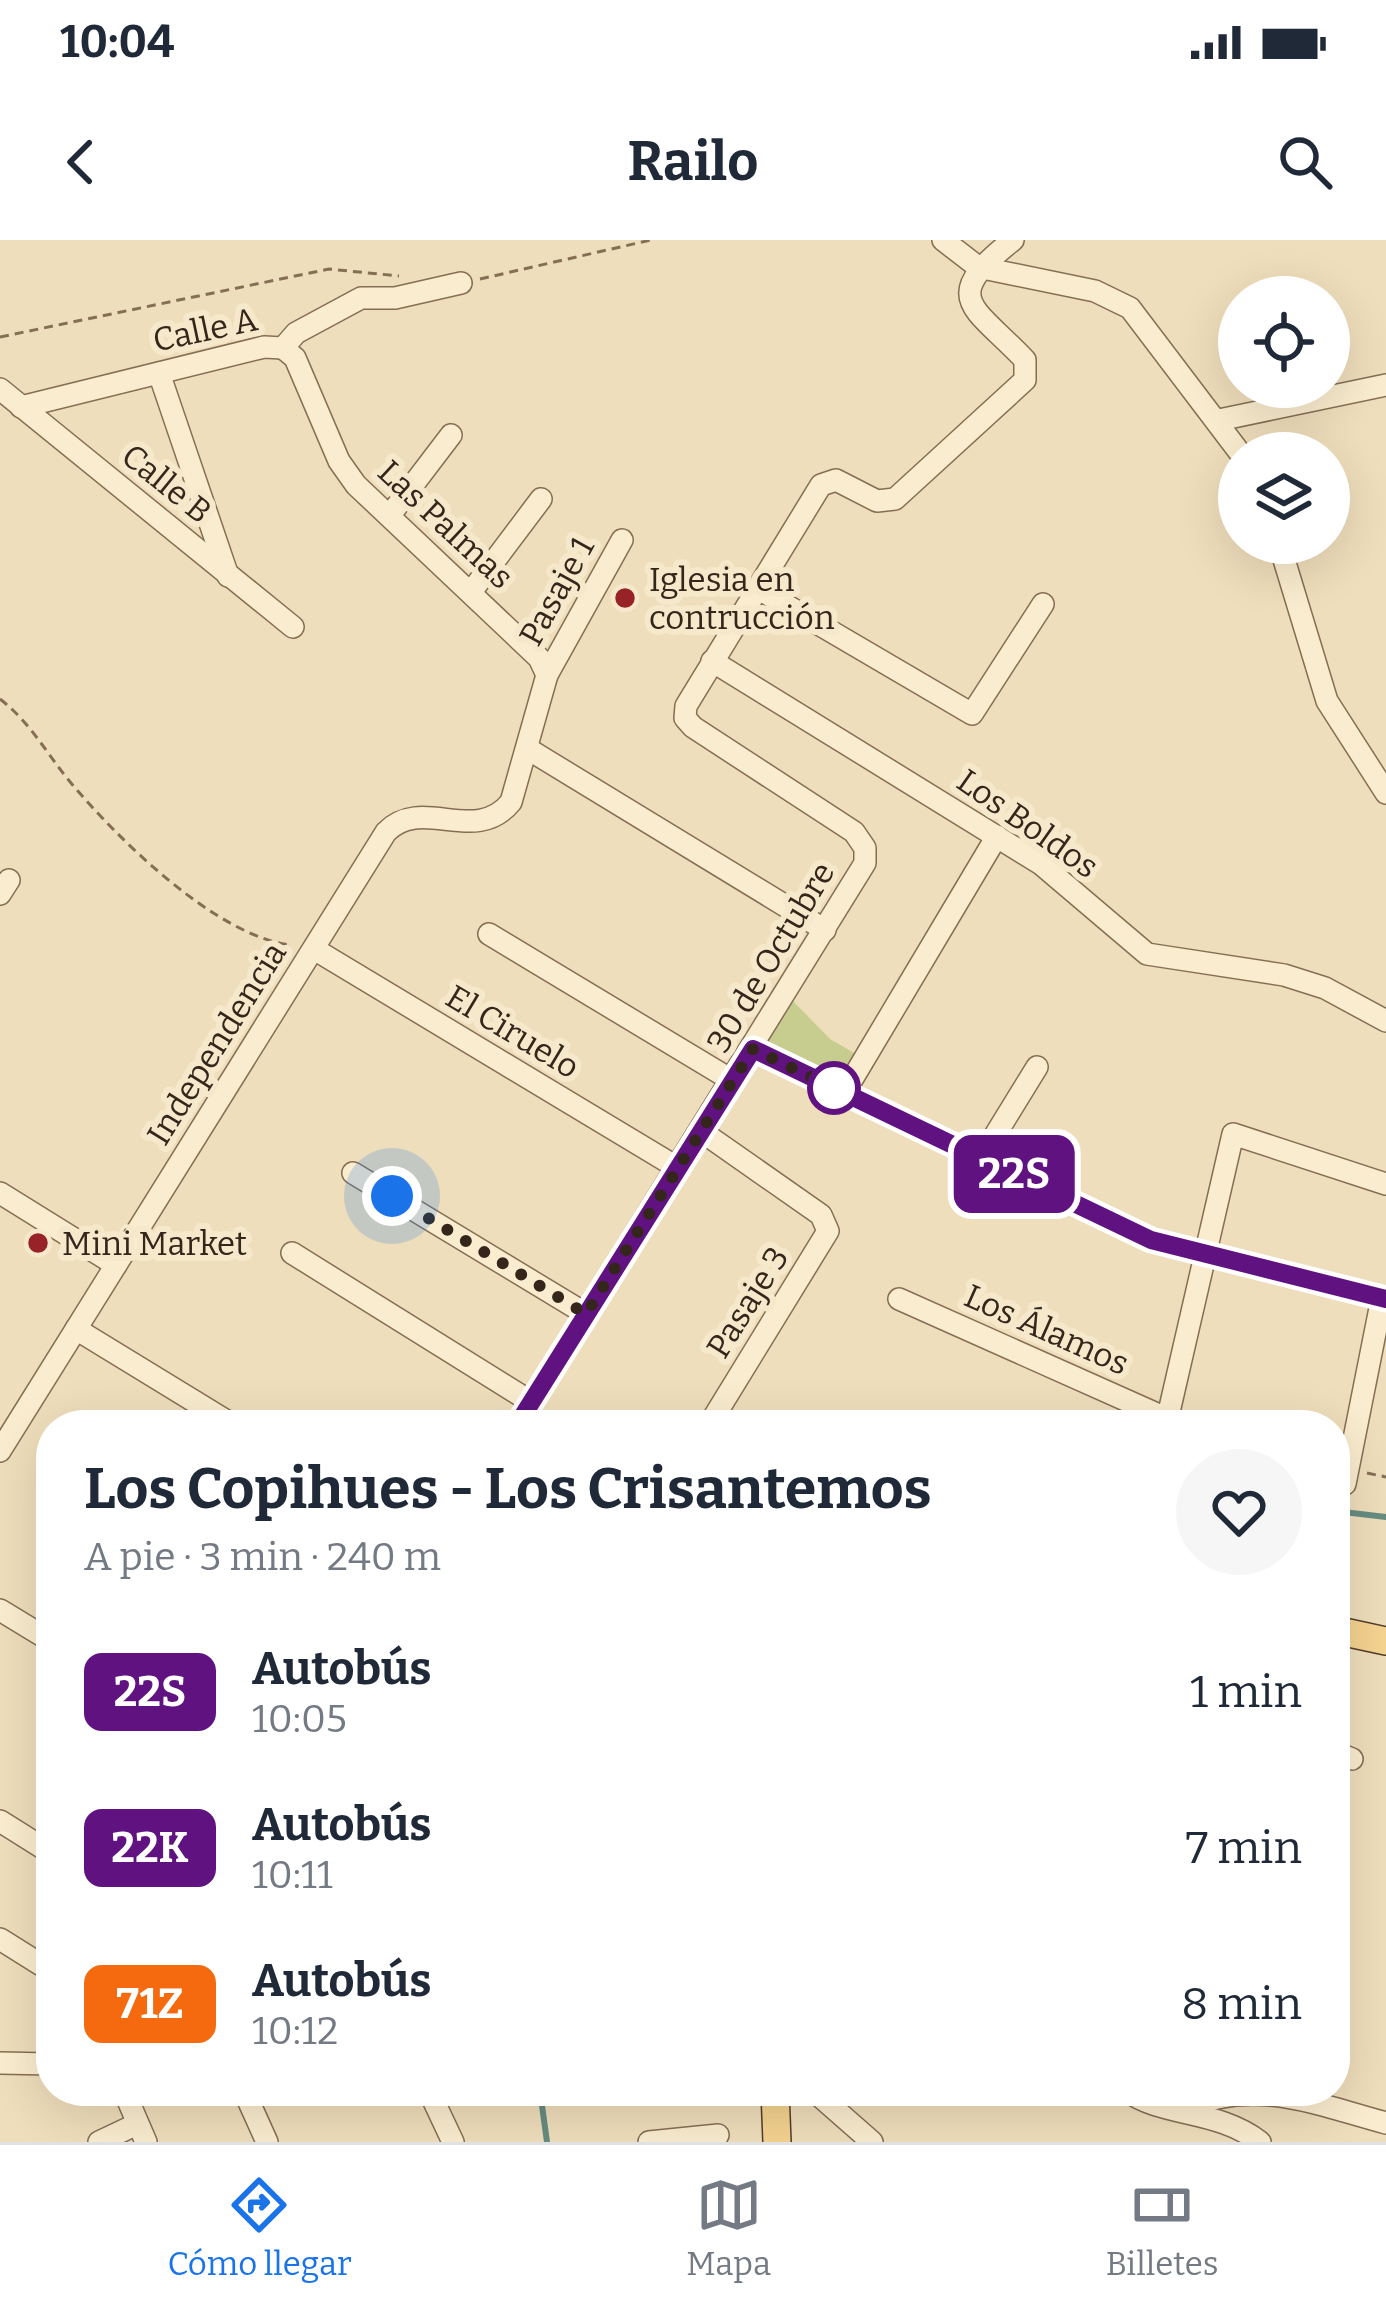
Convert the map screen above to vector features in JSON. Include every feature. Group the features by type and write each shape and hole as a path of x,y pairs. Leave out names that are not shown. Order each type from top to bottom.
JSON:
{"main road":[{"path":"1350,1634 1386,1642"},
{"path":"776,2106 777,2142"}],"street":[{"path":"943,240 978,267 1095,291 1120,301 1139,317 1227,432"},
{"path":"978,267 1013,240"},
{"name":"30 de Octubre","path":"526,1410 862,870 862,842 688,723 686,706 821,485 836,480 877,501 895,499 1022,385 1028,370 1024,360 983,322 972,302 969,286 978,267"},
{"name":"Calle A","path":"21,407 264,347 284,348 296,333 362,298 461,283"},
{"name":"Las Palmas","path":"284,348 295,358 338,461 356,485 539,658 547,675"},
{"path":"159,373 228,576"},
{"path":"1219,420 1386,385"},
{"name":"Calle B","path":"0,389 293,627"},
{"path":"390,515 451,435"},
{"path":"471,592 541,499"},
{"name":"Pasaje 1","path":"528,749 547,675 622,540"},
{"path":"1285,564 1327,701 1386,793"},
{"path":"757,588 972,714 1043,604"},
{"name":"Los Boldos","path":"712,661 997,836 1064,882 1148,954 1284,975 1325,988 1386,1021"},
{"path":"528,749 825,930"},
{"name":"Independencia","path":"0,1451 393,825 417,816 470,824 497,815 515,794 528,749"},
{"path":"844,1093 997,836"},
{"path":"489,934 733,1081"},
{"name":"El Ciruelo","path":"314,949 678,1168"},
{"path":"753,1049 1151,1240 1384,1298 1350,1441"},
{"path":"981,1158 1037,1067"},
{"name":"Pasaje 3","path":"701,1132 821,1215 828,1231 718,1410"},
{"path":"1170,1410 1233,1134 1386,1184"},
{"path":"353,1173 586,1314"},
{"path":"0,1193 116,1265"},
{"path":"292,1253 531,1402"},
{"name":"Los Álamos","path":"898,1299 1141,1410"},
{"path":"76,1329 208,1410"},
{"path":"0,1610 36,1632"},
{"path":"0,1821 36,1843"},
{"path":"0,1940 36,1962"},
{"path":"0,2063 36,2064"},
{"path":"251,2106 267,2142"},
{"path":"436,2106 453,2142"},
{"path":"831,2106 872,2142"},
{"path":"1168,2106 1219,2119 1260,2142"},
{"path":"1184,2109 1192,2106"},
{"path":"1321,2106 1386,2123"},
{"path":"99,2142 141,2133"},
{"path":"661,2141 718,2135"}],"path":[{"path":"461,283 651,240"},
{"path":"0,337 329,269 398,275"},
{"path":"0,699 30,722 56,765 137,854 235,924 269,942 314,949"}],"green space":[{"path":"793,1001 830,1039 856,1054 842,1088 757,1048"}],"waterway":[{"path":"1350,1513 1386,1517"},
{"path":"542,2106 547,2142"}],"bus line":[{"name":"22S","path":"526,1410 753,1049 1151,1240 1386,1299"}],"place":[{"name":"Iglesia en contrucción","path":"625,598"},
{"name":"Mini Market","path":"38,1243"}],"route":[{"path":"392,1196 586,1314 753,1049 844,1093 834,1088"}]}
